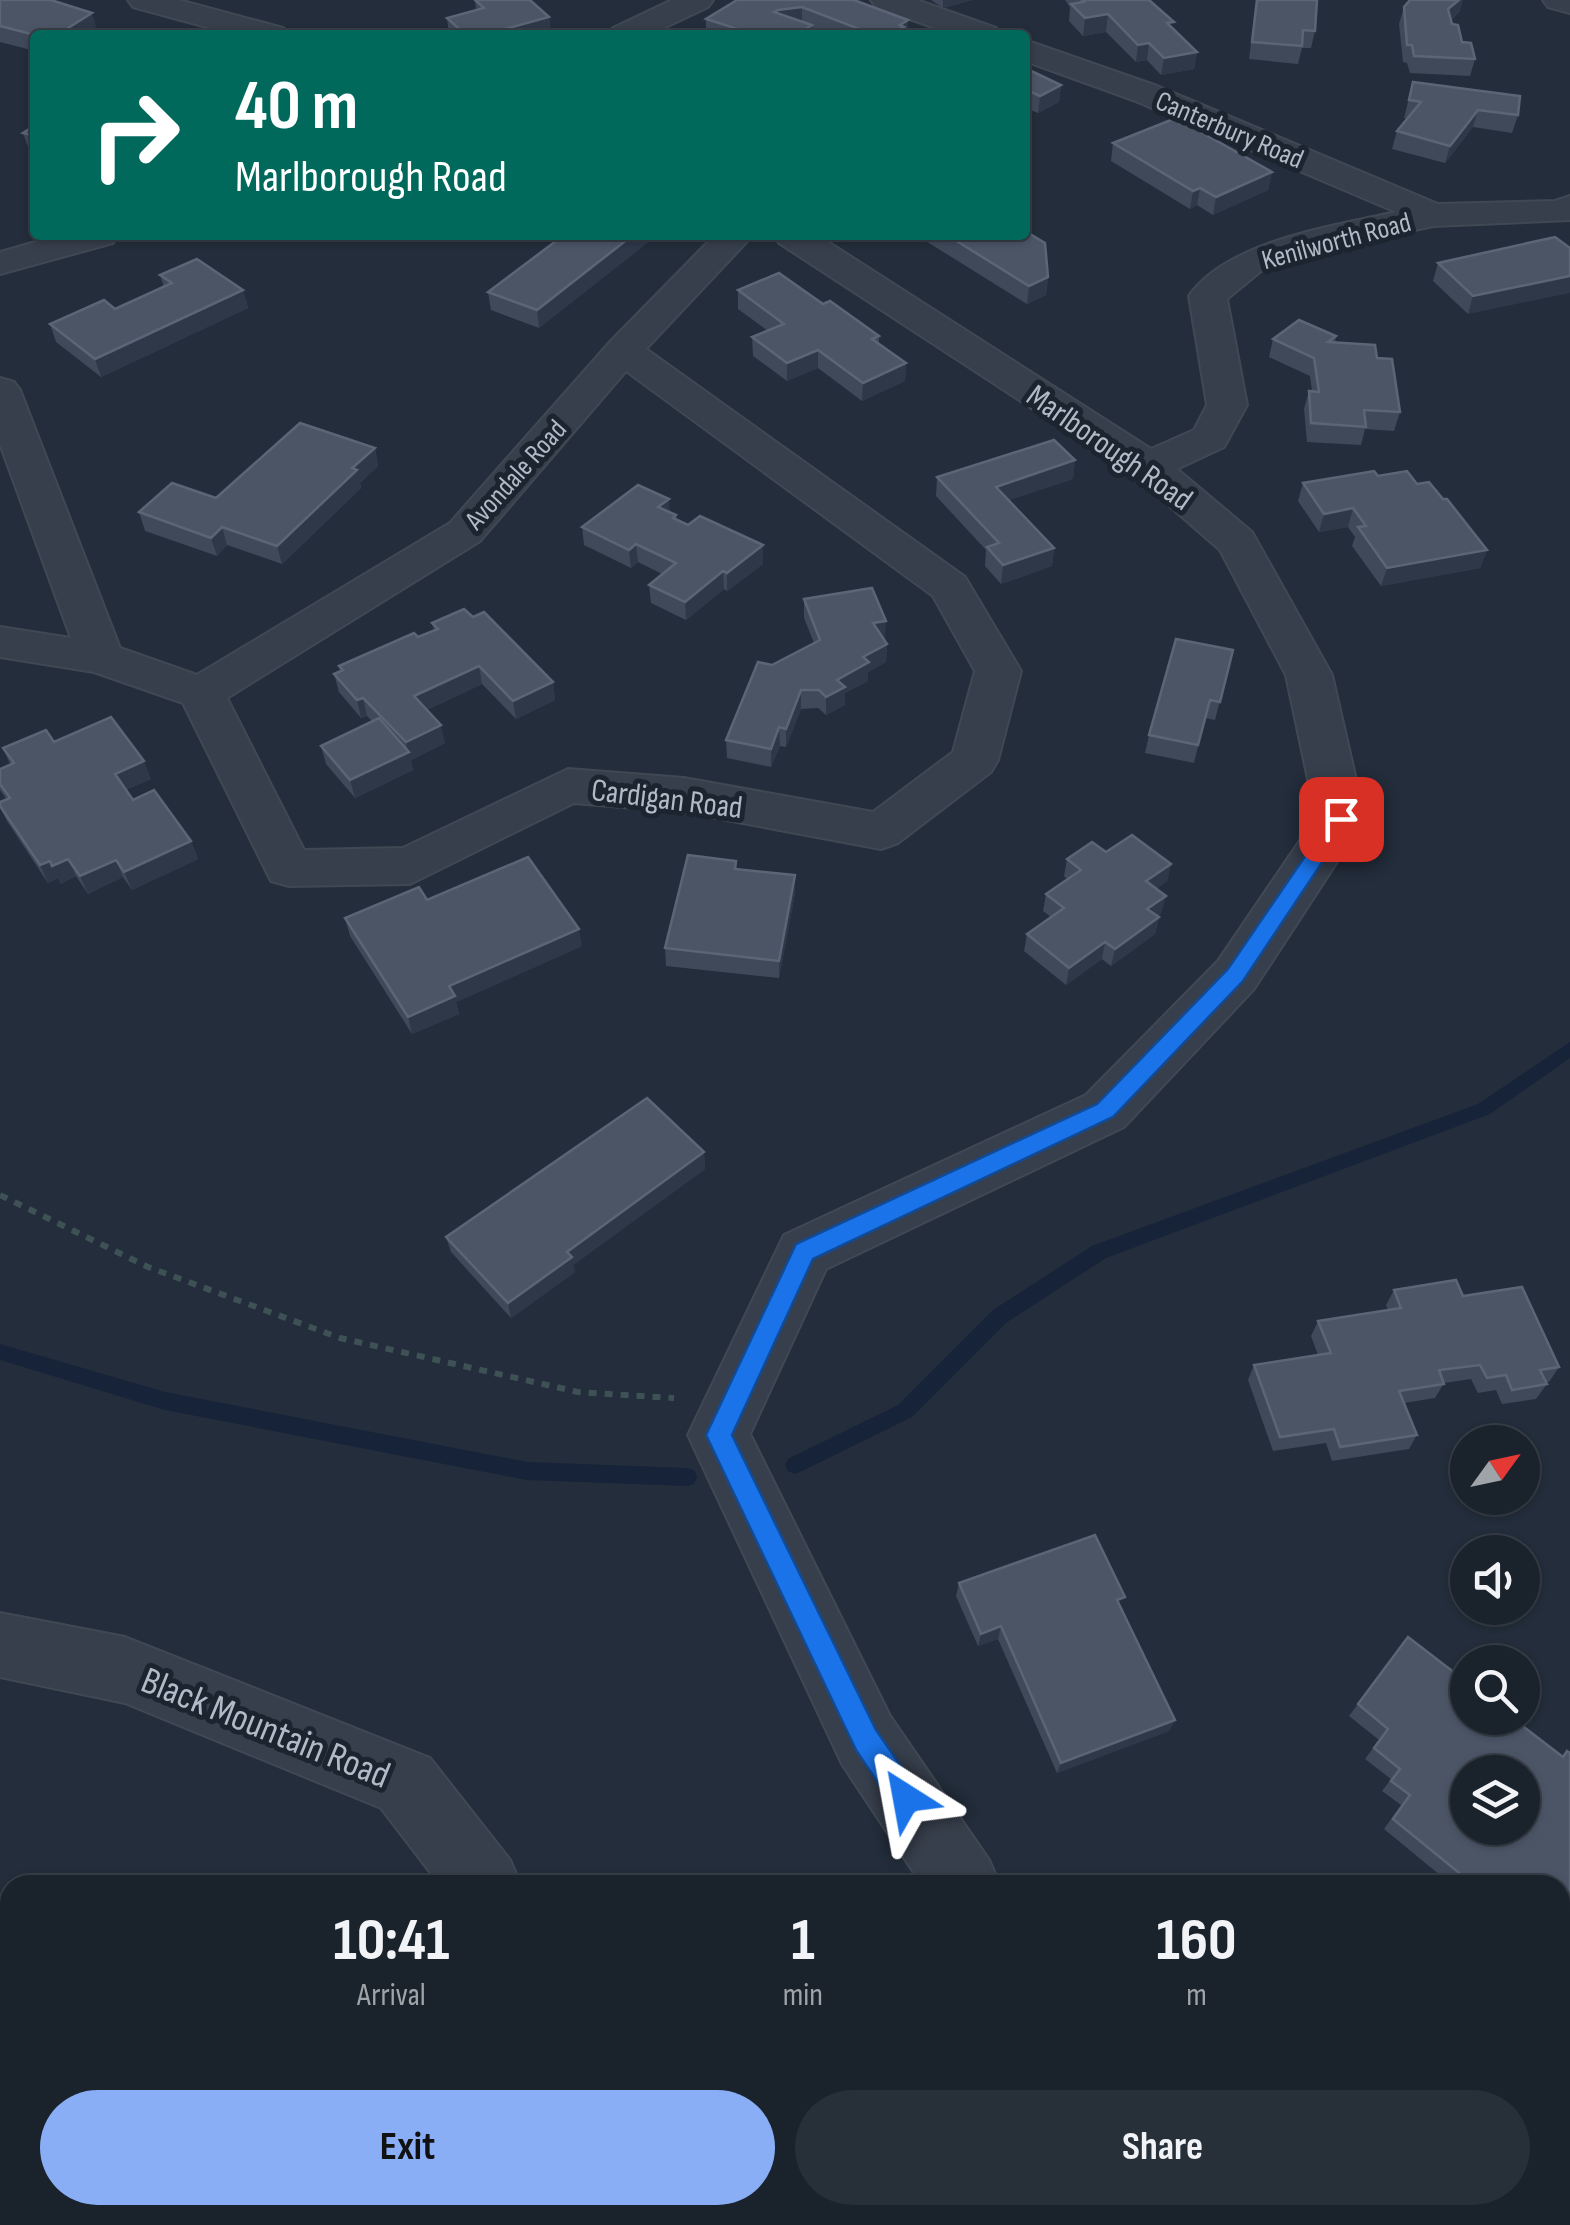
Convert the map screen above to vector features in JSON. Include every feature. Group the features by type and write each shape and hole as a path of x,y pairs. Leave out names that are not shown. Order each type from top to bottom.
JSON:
{"street":[{"path":"144,0 254,30"},
{"path":"634,30 696,0"},
{"path":"887,0 970,30"},
{"path":"1559,0 1570,4"},
{"name":"Canterbury Road","path":"1030,52 1146,93 1432,215"},
{"name":"Kenilworth Road","path":"1148,466 1210,438 1227,404 1208,296 1248,263 1432,215 1562,211 1570,207"},
{"path":"3,260 81,240"},
{"name":"Avondale Road","path":"201,693 465,532 623,352 730,240"},
{"name":"Marlborough Road","path":"800,240 1148,466 1238,542 1309,674 1341,819 1236,975 1105,1111 805,1252 719,1435 866,1740 957,1875"},
{"name":"Cardigan Road","path":"201,693 289,868 410,866 568,786 684,795 880,831 974,760 998,670 950,587 623,352"},
{"path":"0,390 100,658"},
{"path":"0,642 100,658 201,693"},
{"name":"Black Mountain Road","path":"0,1645 125,1670 405,1782 477,1875"}],"path":[{"path":"0,1195 148,1267 340,1338 578,1392 735,1401"}],"building":[{"path":"0,0 51,0 92,13 65,30 30,30 30,34 0,26"},
{"path":"475,0 530,0 549,17 501,30 460,30 447,18 484,8"},
{"path":"737,0 854,0 908,20 897,30 862,30 802,7 774,12 812,25 804,30 740,30 706,19"},
{"path":"1082,0 1149,0 1174,22 1167,23 1197,52 1164,58 1149,43 1138,45 1108,14 1085,18 1071,4"},
{"path":"1257,0 1317,0 1315,31 1303,30 1302,46 1252,42"},
{"path":"1410,0 1459,0 1448,9 1452,24 1458,25 1462,42 1471,43 1475,59 1414,56 1412,45 1407,45 1404,7"},
{"path":"1030,70 1061,85 1040,96 1030,91"},
{"path":"1413,82 1520,96 1518,115 1478,110 1450,146 1397,131 1421,102 1409,100"},
{"path":"1176,118 1272,172 1216,197 1200,188 1193,191 1113,143"},
{"path":"1030,234 1045,243 1048,277 1029,286 955,240 1030,240"},
{"path":"1555,237 1570,248 1570,276 1473,296 1438,263"},
{"path":"557,240 627,240 537,310 488,292"},
{"path":"197,259 243,290 95,359 50,324 104,300 115,309 172,283 160,275"},
{"path":"779,273 823,304 830,301 879,336 872,339 906,363 863,383 818,350 787,363 752,337 784,324 738,290"},
{"path":"1299,320 1336,336 1328,342 1375,345 1377,358 1392,359 1400,412 1364,410 1366,427 1311,423 1309,391 1319,392 1314,358 1273,339"},
{"path":"300,423 375,448 277,546 222,527 211,538 139,512 172,483 216,498"},
{"path":"1054,440 1075,460 996,487 1054,548 1003,565 987,547 999,543 937,477"},
{"path":"1374,471 1378,476 1407,471 1417,484 1429,482 1487,550 1387,568 1358,527 1366,526 1353,508 1324,514 1303,483"},
{"path":"638,485 669,499 658,507 676,515 673,518 688,525 700,516 763,545 685,602 649,585 676,563 636,544 629,550 582,527"},
{"path":"872,588 886,621 873,623 887,644 863,657 869,662 837,680 845,687 826,697 819,690 801,690 786,729 779,727 771,749 726,740 758,662 772,665 820,640 804,599"},
{"path":"464,609 473,617 484,612 553,682 513,701 479,666 414,696 441,725 406,742 363,698 357,700 334,674 343,670 339,666 414,633 418,637 438,629 432,623"},
{"path":"1176,639 1233,650 1220,702 1210,700 1198,745 1149,735"},
{"path":"111,717 144,761 115,774 133,800 154,790 191,841 124,872 116,860 80,876 68,859 52,866 50,861 40,865 0,806 0,802 10,798 0,784 0,769 14,763 3,748 46,730 54,742"},
{"path":"379,718 409,752 350,780 321,746"},
{"path":"1132,835 1171,864 1146,881 1166,896 1147,909 1159,917 1115,949 1105,942 1069,968 1027,934 1064,908 1046,894 1081,870 1067,859 1092,842 1106,852"},
{"path":"688,855 736,861 735,869 795,875 779,961 665,948"},
{"path":"528,857 579,929 449,986 455,996 408,1017 345,918 419,887 427,900"},
{"path":"647,1098 704,1152 567,1252 572,1257 508,1303 446,1237"},
{"path":"1456,1280 1463,1296 1522,1287 1559,1367 1540,1370 1547,1384 1512,1390 1506,1375 1487,1378 1480,1365 1439,1370 1444,1384 1399,1391 1417,1435 1340,1447 1334,1429 1280,1437 1254,1365 1331,1353 1318,1321 1401,1308 1394,1290"},
{"path":"1095,1535 1125,1597 1117,1600 1175,1720 1061,1763 1001,1626 981,1634 959,1583"},
{"path":"1408,1637 1450,1669 1450,1735 1534,1735 1563,1757 1567,1751 1570,1753 1570,1875 1462,1875 1393,1819 1410,1795 1391,1781 1400,1769 1374,1748 1388,1729 1358,1704"}],"waterway":[{"path":"795,1465 905,1411 1000,1316 1099,1252 1484,1109 1570,1049"},
{"path":"0,1352 165,1401 527,1471 687,1477"}],"route":[{"path":"906,1798 866,1740 719,1435 805,1252 1105,1111 1236,975 1341,819"}]}
